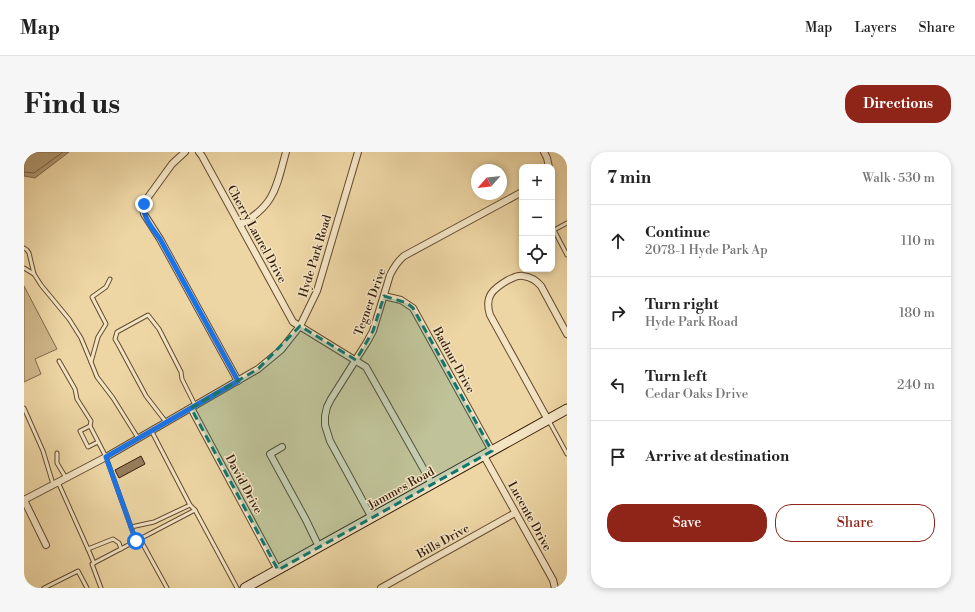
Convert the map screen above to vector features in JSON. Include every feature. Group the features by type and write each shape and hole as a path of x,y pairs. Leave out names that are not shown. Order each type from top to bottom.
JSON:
{"street":[{"path":"185,152 172,164 146,200 143,209 144,214 160,239 238,381"},
{"name":"Cherry Laurel Drive","path":"198,152 293,322 356,360 370,371 432,484"},
{"path":"240,225 254,217 268,203 275,188 286,152"},
{"name":"Hyde Park Road","path":"24,500 106,457 238,381 258,369 282,350 300,326 317,291 358,152"},
{"path":"544,152 548,164"},
{"name":"Tegner Drive","path":"372,518 330,441 325,425 325,416 330,399 373,331 394,267 404,256 519,194"},
{"path":"548,420 490,314 488,302 491,294 495,288 514,277 520,276 535,280 541,286 567,334"},
{"name":"Badnur Drive","path":"384,296 401,300 413,308 492,451"},
{"name":"David Drive","path":"193,406 278,570"},
{"name":"Jammes Road","path":"245,588 567,409"},
{"path":"282,447 270,454 319,547"},
{"name":"Lucente Drive","path":"484,456 556,588"},
{"path":"24,500 46,545"},
{"name":"Bills Drive","path":"381,588 515,513"}],"lane":[{"path":"567,223 554,230 567,255"},
{"path":"24,248 29,253 34,274 41,285 69,319 81,338 97,377 138,438"},
{"path":"24,268 34,274"},
{"path":"91,362 98,337 106,324 92,298 106,287 110,279"},
{"path":"166,422 146,396 115,339 117,332 148,315 158,329 181,372 182,379 193,406"},
{"path":"59,361 75,389 77,399 91,421 90,426 106,457 131,527 167,588"},
{"path":"24,409 56,483 88,549 94,563 92,564 101,588"},
{"path":"548,420 567,454"},
{"path":"90,426 80,431 88,447 98,442"},
{"path":"151,430 237,588"},
{"path":"57,453 57,463 66,478"},
{"path":"131,527 154,522 190,504"},
{"path":"94,563 195,510"},
{"path":"88,549 113,539 119,543 121,548"},
{"path":"44,588 78,571 87,588"}],"highlighted area":[{"path":"384,296 407,303 413,308 492,451 278,570 191,408 258,369 300,326 356,360 373,331"}],"shaded area":[{"path":"24,286 57,349 35,359 41,374 24,382"}],"water":[{"path":"24,152 69,152 35,178 24,176"}],"building":[{"path":"141,456 145,464 119,478 115,470"}],"route":[{"path":"136,541 106,457 238,381 160,239 144,214 144,204"}]}
